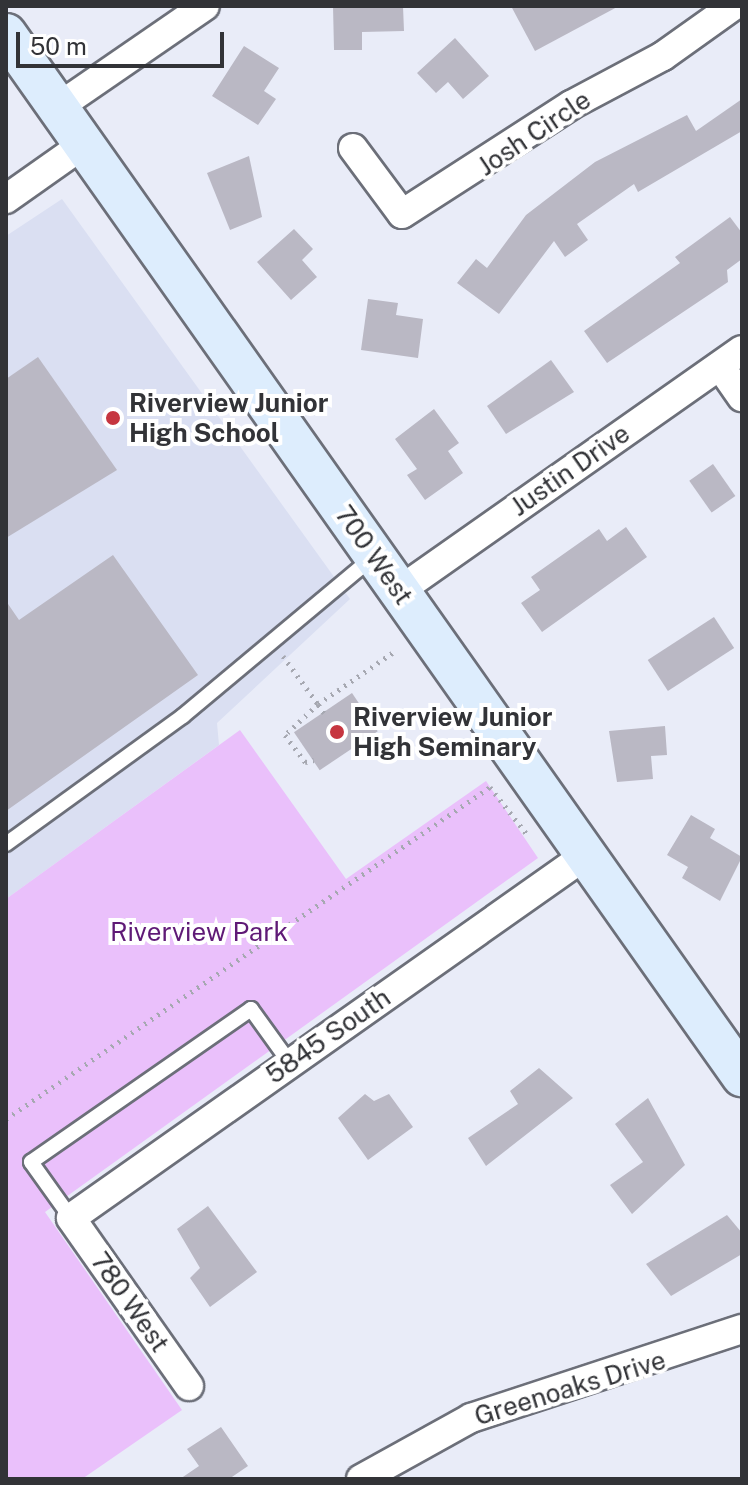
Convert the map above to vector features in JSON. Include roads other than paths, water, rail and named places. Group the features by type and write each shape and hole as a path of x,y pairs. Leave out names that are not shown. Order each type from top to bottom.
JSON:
{"main road":[{"name":"700 West","path":"6,34 742,1076"}],"street":[{"path":"58,107 205,6"},
{"name":"Josh Circle","path":"353,148 402,214 571,105 663,56 733,6"},
{"path":"6,199 84,144"},
{"path":"731,358 742,397"},
{"name":"Justin Drive","path":"399,591 731,358"},
{"name":"5845 South","path":"71,1218 586,855"},
{"name":"780 West","path":"71,1218 189,1386"},
{"name":"Greenoaks Drive","path":"361,1479 471,1418 742,1329"}],"lane":[{"path":"6,844 183,716 375,556"},
{"path":"71,1218 31,1162 251,1009 290,1063"}],"place":[{"name":"Riverview Junior High School","path":"113,418"},
{"name":"Riverview Junior High Seminary","path":"337,732"}],"park label":[{"name":"Riverview Park","path":"199,932"}]}
